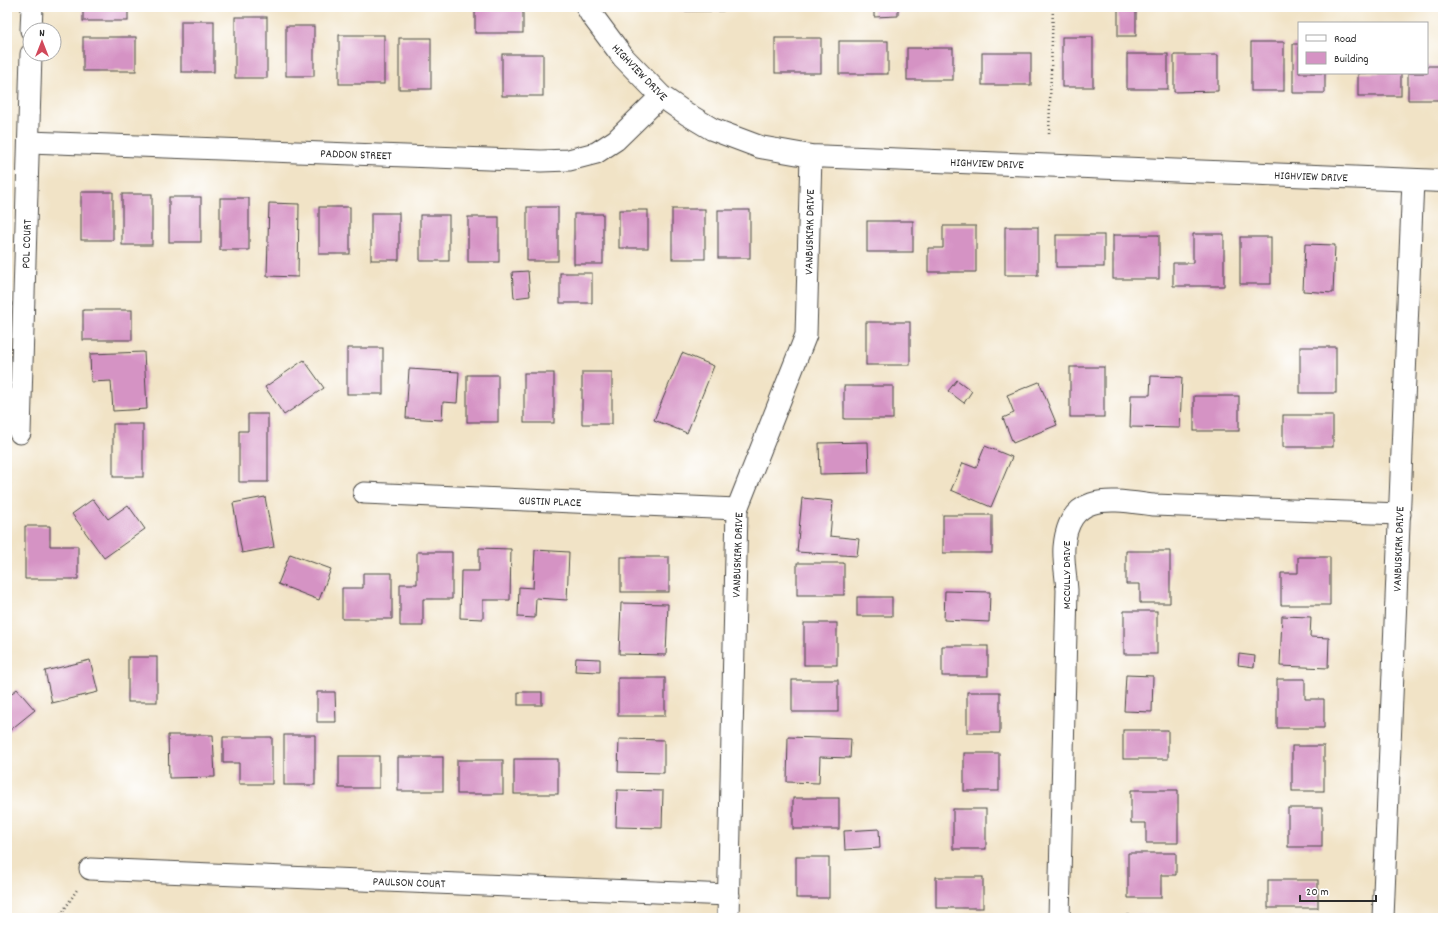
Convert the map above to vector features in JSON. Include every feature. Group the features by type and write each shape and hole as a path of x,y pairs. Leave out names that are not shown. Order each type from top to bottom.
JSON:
{"street":[{"path":"31,22 32,7"},
{"name":"HIGHVIEW DRIVE","path":"587,7 624,57 661,96 712,129 760,147 810,156 1443,181"},
{"name":"POL COURT","path":"20,433 31,62"},
{"name":"PADDON STREET","path":"29,142 541,161 569,160 596,153 616,140 661,96"},
{"name":"VANBUSKIRK DRIVE","path":"728,918 737,509 806,335 810,156"},
{"name":"VANBUSKIRK DRIVE","path":"1383,918 1413,180"},
{"name":"GUSTIN PLACE","path":"364,493 737,509"},
{"name":"MCCULLY DRIVE","path":"1059,918 1067,590 1064,548 1067,528 1079,509 1096,502 1115,500 1154,505 1400,514"},
{"name":"PAULSON COURT","path":"90,869 728,895"}],"path":[{"path":"1049,134 1053,7"},
{"path":"59,918 90,869"}],"building":[{"path":"83,7 128,7 128,21 83,21"},
{"path":"475,7 523,7 523,33 475,33"},
{"path":"679,7 723,7 723,11 679,11"},
{"path":"874,7 898,7 898,16 874,17"},
{"path":"1118,7 1136,7 1136,36 1118,36"},
{"path":"235,17 267,17 267,78 235,78"},
{"path":"181,21 214,21 214,72 181,72"},
{"path":"286,26 314,26 314,76 286,76"},
{"path":"339,35 384,35 384,84 339,84"},
{"path":"83,37 136,37 136,71 83,71"},
{"path":"1062,37 1093,37 1093,87 1062,87"},
{"path":"399,38 431,38 431,89 399,89"},
{"path":"775,38 821,38 821,73 775,73"},
{"path":"839,41 888,41 888,74 839,74"},
{"path":"1251,42 1284,42 1284,91 1251,91"},
{"path":"1293,44 1298,44 1298,74 1325,74 1325,93 1293,93"},
{"path":"907,48 953,48 953,80 907,80"},
{"path":"982,53 1031,53 1031,85 982,85"},
{"path":"502,54 543,54 543,96 502,96"},
{"path":"1127,54 1168,54 1168,89 1127,89"},
{"path":"1174,55 1218,55 1218,91 1174,92"},
{"path":"1428,66 1443,66 1443,100 1408,100 1408,74 1428,74"},
{"path":"1358,74 1401,74 1401,96 1358,96"},
{"path":"81,192 113,192 113,240 81,240"},
{"path":"122,194 152,194 152,245 122,245"},
{"path":"169,197 201,197 201,242 169,242"},
{"path":"220,198 249,198 249,250 220,250"},
{"path":"269,203 299,204 298,277 267,276"},
{"path":"319,207 350,207 350,254 319,254"},
{"path":"527,207 558,207 558,261 527,261"},
{"path":"672,209 705,209 705,259 672,259"},
{"path":"619,210 648,210 648,248 619,248"},
{"path":"718,210 750,210 750,258 718,258"},
{"path":"371,213 399,213 399,260 371,260"},
{"path":"574,214 603,214 603,264 574,264"},
{"path":"420,215 449,215 449,261 420,261"},
{"path":"468,217 499,217 499,262 468,262"},
{"path":"867,221 913,221 913,252 867,252"},
{"path":"943,226 976,226 976,272 928,272 928,248 943,248"},
{"path":"1005,227 1038,227 1038,275 1005,275"},
{"path":"1193,234 1224,234 1224,286 1173,286 1173,263 1193,263"},
{"path":"1056,235 1104,235 1104,267 1056,267"},
{"path":"1113,235 1159,235 1159,279 1113,279"},
{"path":"1240,237 1271,237 1271,284 1240,284"},
{"path":"1305,244 1335,245 1333,293 1303,291"},
{"path":"528,271 530,296 514,298 512,272"},
{"path":"560,273 592,273 592,303 560,303"},
{"path":"83,310 132,310 132,340 83,340"},
{"path":"866,322 910,322 910,365 866,365"},
{"path":"1300,347 1336,347 1336,393 1300,393"},
{"path":"347,348 383,348 383,394 347,394"},
{"path":"144,352 147,409 113,411 111,381 91,382 90,354"},
{"path":"682,353 714,366 687,433 654,420"},
{"path":"304,360 324,388 284,415 265,387"},
{"path":"1070,367 1104,367 1104,417 1070,417"},
{"path":"409,369 459,372 457,403 443,402 442,420 406,418"},
{"path":"582,372 612,372 612,424 582,424"},
{"path":"524,373 554,373 554,423 524,423"},
{"path":"467,375 498,375 498,422 467,422"},
{"path":"1151,376 1182,377 1180,428 1130,427 1131,395 1150,395"},
{"path":"957,380 972,391 964,403 948,391"},
{"path":"1039,382 1057,425 1013,443 1003,418 1014,413 1007,395"},
{"path":"844,386 893,386 893,419 844,419"},
{"path":"1194,396 1239,396 1239,431 1194,431"},
{"path":"248,414 268,414 268,482 239,482 239,431 248,431"},
{"path":"1283,415 1333,415 1333,447 1283,447"},
{"path":"113,424 143,424 143,477 113,477"},
{"path":"868,442 869,473 820,474 819,443"},
{"path":"985,446 1012,457 991,507 951,490 963,463 976,468"},
{"path":"265,497 274,547 242,553 233,503"},
{"path":"802,498 833,501 830,536 859,539 857,556 797,552"},
{"path":"93,499 108,519 128,505 145,529 104,558 72,514"},
{"path":"943,515 992,515 992,553 943,553"},
{"path":"25,526 50,526 50,546 78,546 78,579 25,579"},
{"path":"479,548 511,549 510,600 483,600 483,619 460,618 461,571 479,571"},
{"path":"535,550 569,552 567,600 536,598 535,618 518,617 519,587 533,588"},
{"path":"1126,551 1170,551 1170,603 1140,603 1140,584 1126,584"},
{"path":"417,552 452,552 452,599 423,599 423,626 400,626 400,584 417,584"},
{"path":"290,554 331,569 319,600 278,584"},
{"path":"621,557 669,557 669,592 621,592"},
{"path":"1298,557 1330,557 1330,605 1281,605 1281,573 1298,573"},
{"path":"797,563 844,563 844,595 797,595"},
{"path":"363,573 392,573 392,619 342,619 342,588 363,588"},
{"path":"945,591 990,592 989,622 944,620"},
{"path":"857,597 892,597 892,616 857,616"},
{"path":"621,603 668,604 666,655 619,654"},
{"path":"1124,611 1157,611 1157,654 1124,654"},
{"path":"1282,616 1311,617 1310,637 1329,638 1328,668 1280,666"},
{"path":"804,623 837,623 837,665 804,665"},
{"path":"942,646 988,646 988,676 942,676"},
{"path":"1239,654 1255,656 1254,667 1238,665"},
{"path":"128,657 157,657 157,702 128,702"},
{"path":"576,658 600,659 600,672 575,671"},
{"path":"90,660 98,692 52,703 45,671"},
{"path":"1126,675 1153,676 1152,712 1124,711"},
{"path":"618,678 665,678 665,716 618,716"},
{"path":"1277,679 1305,679 1305,699 1324,699 1324,728 1277,728"},
{"path":"792,680 838,680 838,712 792,712"},
{"path":"17,689 35,710 9,731 7,728 7,697"},
{"path":"317,692 335,692 336,722 317,722"},
{"path":"518,692 542,692 542,705 518,705"},
{"path":"967,692 1000,692 1000,733 967,733"},
{"path":"1123,730 1168,730 1168,759 1123,759"},
{"path":"168,735 213,735 215,777 169,778"},
{"path":"284,735 315,735 315,785 284,785"},
{"path":"223,737 272,737 272,784 239,784 239,763 223,763"},
{"path":"788,737 851,739 850,758 820,757 819,783 787,782"},
{"path":"619,739 664,740 664,773 618,772"},
{"path":"1292,746 1324,746 1324,791 1292,791"},
{"path":"964,753 999,753 999,791 964,791"},
{"path":"339,756 379,756 379,788 339,788"},
{"path":"398,757 443,757 443,791 398,791"},
{"path":"514,759 558,759 558,794 514,794"},
{"path":"457,760 503,760 503,794 457,794"},
{"path":"617,790 663,791 662,828 616,827"},
{"path":"1131,790 1178,790 1178,843 1146,843 1146,823 1131,823"},
{"path":"793,798 839,798 839,829 793,829"},
{"path":"1288,808 1322,808 1322,847 1288,847"},
{"path":"953,809 986,809 986,849 953,849"},
{"path":"879,829 880,848 845,850 844,831"},
{"path":"1128,853 1176,853 1176,875 1161,875 1161,898 1128,898"},
{"path":"796,857 829,857 829,898 796,898"},
{"path":"936,877 983,877 983,908 936,908"},
{"path":"1268,880 1318,880 1318,908 1268,908"},
{"path":"1127,915 1165,915 1165,918 1127,918"},
{"path":"828,916 828,918 814,918 814,917"}]}
